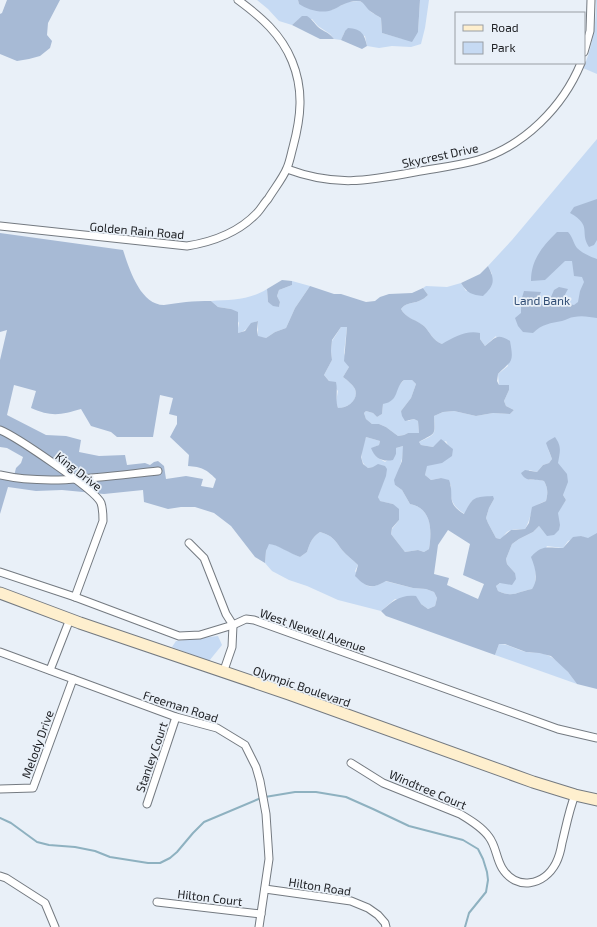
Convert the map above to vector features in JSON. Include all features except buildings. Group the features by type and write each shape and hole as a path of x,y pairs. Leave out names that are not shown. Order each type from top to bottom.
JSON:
{"main road":[{"name":"Olympic Boulevard","path":"0,593 533,782 597,800"}],"street":[{"name":"Golden Rain Road","path":"0,226 187,246 202,244 233,232 258,213 287,168 300,114 298,80 292,61 276,32 238,0"},
{"path":"585,48 590,31 590,0"},
{"name":"Skycrest Drive","path":"287,168 317,178 354,182 453,166 479,160 507,147 535,128 563,96 580,64"},
{"name":"King Drive","path":"0,430 26,445 75,479 95,494 101,503 103,521 75,597"},
{"path":"0,475 46,479 75,479 158,471"},
{"path":"189,543 204,558 226,614 233,625 232,647 223,673"},
{"name":"West Newell Avenue","path":"0,572 75,597 178,636 200,635 233,625 246,619 254,620 558,729 597,738"},
{"path":"50,670 70,619"},
{"name":"Freeman Road","path":"0,652 176,717 217,728 245,745 256,767 266,814 269,859 259,927"},
{"name":"Melody Drive","path":"0,789 33,788 73,678"},
{"name":"Stanley Court","path":"146,804 176,717"},
{"name":"Windtree Court","path":"351,763 383,783 460,814 470,820 489,837 499,862 505,872 515,880 526,883 533,883 540,880 556,864 575,795"},
{"path":"0,876 6,878 45,903 55,927"},
{"name":"Hilton Road","path":"265,889 351,901 368,908 378,915 385,923 386,927"},
{"name":"Hilton Court","path":"157,902 260,914"}],"green space":[{"path":"257,0 298,0 299,4 332,10 348,2 359,1 364,3 371,12 381,18 382,33 403,39 418,32 420,0 429,0 421,44 411,47 392,46 379,48 367,46 365,36 345,31 341,40 334,39 312,19 299,19 292,25 279,21"},
{"path":"597,0 597,74 583,68 589,53 596,16"},
{"name":"Land Bank","path":"597,139 597,543 581,536 568,541 563,548 547,546 536,569 535,585 532,589 515,594 503,593 498,591 496,586 515,573 507,564 506,559 512,544 533,532 539,526 544,532 566,500 563,495 566,474 548,449 552,459 549,463 543,465 537,472 529,470 529,480 536,479 544,481 547,491 546,501 536,506 525,529 511,530 500,539 496,538 486,518 494,499 475,499 470,504 465,514 457,508 452,499 451,485 441,478 431,480 425,475 426,466 449,447 446,441 433,447 421,445 419,442 434,433 434,416 443,412 454,411 476,416 493,413 510,414 514,410 506,406 504,401 509,390 503,385 499,385 498,374 508,366 496,336 485,346 480,339 442,344 434,339 424,326 408,317 401,309 404,306 420,301 428,295 423,288 426,286 447,287 461,283 466,291 492,274 488,266 512,240"},
{"path":"292,281 310,286 295,308 286,328 275,332 266,338 258,337 258,321 238,333 239,323 231,309 218,307 211,301 233,300 247,297 261,293 267,289 268,302 279,307 280,302 277,296 279,290 292,285"},
{"path":"341,327 347,327 344,353 349,367 343,377 353,386 356,393 352,403 345,407 338,408 336,402 338,391 324,375 332,360 332,341"},
{"path":"404,380 412,380 416,384 411,398 401,411 408,421 414,419 418,421 419,433 408,433 398,436 386,427 379,424 372,424 366,419 364,413 366,411 373,413 377,417 382,414 383,404"},
{"path":"366,437 380,441 379,445 372,448 374,453 385,462 396,454 396,448 403,446 395,485 402,490 410,504 423,510 429,521 429,549 424,552 418,550 405,552 391,534 392,529 399,520 393,504 379,501 378,496 383,482 373,467 368,468 362,461 361,454"},
{"path":"320,532 333,538 344,552 358,565 355,571 364,584 368,586 375,586 385,581 413,588 426,589 434,592 437,598 435,606 428,609 421,604 395,599 381,611 338,600 307,586 289,580 272,571 265,563 268,543 300,557 307,552 312,540"},
{"path":"218,636 222,645 209,661 172,647 176,641"},
{"path":"499,644 526,652 545,654 551,657 566,669 577,684 495,655"}],"shaded area":[{"path":"7,0 60,0 48,23 47,35 52,41 50,48 40,56 17,61 0,54 0,14 2,13"},
{"path":"298,0 420,0 418,32 412,42 382,33 381,18 359,1 348,2 332,10 324,12 307,8 299,4"},
{"path":"302,16 309,17 318,27 334,39 320,39 292,25"},
{"path":"348,28 362,33 367,46 362,49 341,40"},
{"path":"597,199 597,240 594,245 589,247 586,242 584,229 581,222 570,213 574,207"},
{"path":"557,232 568,232 577,248 589,256 597,259 597,318 583,316 572,317 562,321 550,323 533,333 523,332 518,326 515,318 521,313 521,301 524,291 541,292 537,301 538,304 548,304 554,290 559,287 568,289 562,300 563,303 574,305 578,302 580,291 584,282 582,277 574,276 572,261 565,261 545,280 531,281 533,266 539,254 547,242"},
{"path":"0,233 123,250 132,275 148,299 164,305 211,301 218,307 231,309 238,312 238,333 245,331 251,323 258,321 258,336 266,338 275,332 286,328 295,308 310,286 366,302 375,301 380,297 389,294 412,293 423,288 428,295 420,301 404,306 401,309 408,317 424,326 439,343 442,344 470,332 480,333 480,339 485,346 497,337 502,337 510,341 512,357 509,363 498,374 497,381 499,385 509,385 509,390 504,401 506,406 514,410 510,414 493,413 476,416 454,411 443,412 434,416 433,433 419,442 421,445 433,447 441,439 453,449 452,456 442,463 427,466 425,475 431,480 441,478 449,480 452,502 458,510 464,514 474,499 493,496 494,499 486,518 496,538 500,539 511,530 525,529 529,523 532,507 546,501 547,491 544,481 525,478 521,473 525,470 537,472 543,465 549,463 552,459 546,443 555,437 560,449 558,463 567,474 568,482 563,495 566,500 558,513 560,525 559,530 554,535 547,536 539,526 533,532 512,544 506,559 507,564 515,573 516,579 512,585 500,583 496,586 498,591 508,594 515,594 532,589 536,577 531,557 535,553 542,548 563,548 573,537 581,536 588,538 597,533 597,689 577,684 568,672 551,656 526,652 505,644 499,644 495,655 386,616 381,611 393,601 401,597 416,596 421,604 428,609 435,606 437,598 434,592 426,589 413,588 386,581 376,586 369,586 362,583 355,576 358,565 344,552 333,538 320,532 312,540 307,552 300,557 269,544 266,551 265,563 255,557 231,526 214,513 195,507 168,509 144,502 143,490 104,494 62,490 36,491 8,487 0,514 0,479 13,480 16,468 21,463 23,457 7,448 0,447 0,360 7,330 0,332","holes":["341,327 347,327 344,361 349,367 343,377 353,386 356,393 352,403 342,408 338,408 337,405 336,382 329,381 324,375 332,360 332,340","404,380 412,380 416,384 411,398 401,411 405,421 414,419 418,421 419,433 408,433 398,436 386,427 379,424 372,424 366,419 364,413 366,411 373,413 377,417 382,414 383,404 392,400","14,385 36,391 31,408 38,411 56,414 68,413 81,409 91,426 111,432 117,437 153,437 160,395 173,398 169,414 177,416 177,424 170,437 189,455 188,466 204,469 216,479 213,488 201,486 203,479 186,476 166,479 164,466 158,461 150,465 145,463 127,465 125,455 99,456 79,452 81,440 66,436 46,435 7,415","366,437 380,441 379,445 371,448 377,457 386,461 393,460 396,454 396,448 403,446 402,461 394,480 395,485 402,490 410,504 423,510 426,515 430,528 429,549 424,552 418,550 405,552 391,534 392,528 399,520 399,509 393,504 380,501 378,497 387,469 385,466 378,464 368,468 363,464 361,457","448,530 470,544 463,575 484,584 478,599 447,585 449,578 434,574 438,545"]},
{"path":"488,266 493,282 490,289 483,296 473,294 465,289 461,283 480,274"},
{"path":"282,280 292,281 292,285 279,290 277,296 280,302 279,307 273,306 268,302 267,289"}],"waterway":[{"path":"265,797 295,792 316,792 346,797 409,826 463,840 478,849 483,859 488,880 486,892 469,913 465,927"},
{"path":"0,818 11,823 37,842 95,851 110,857 148,863 160,863 170,858 177,852 204,822 261,798"}]}
